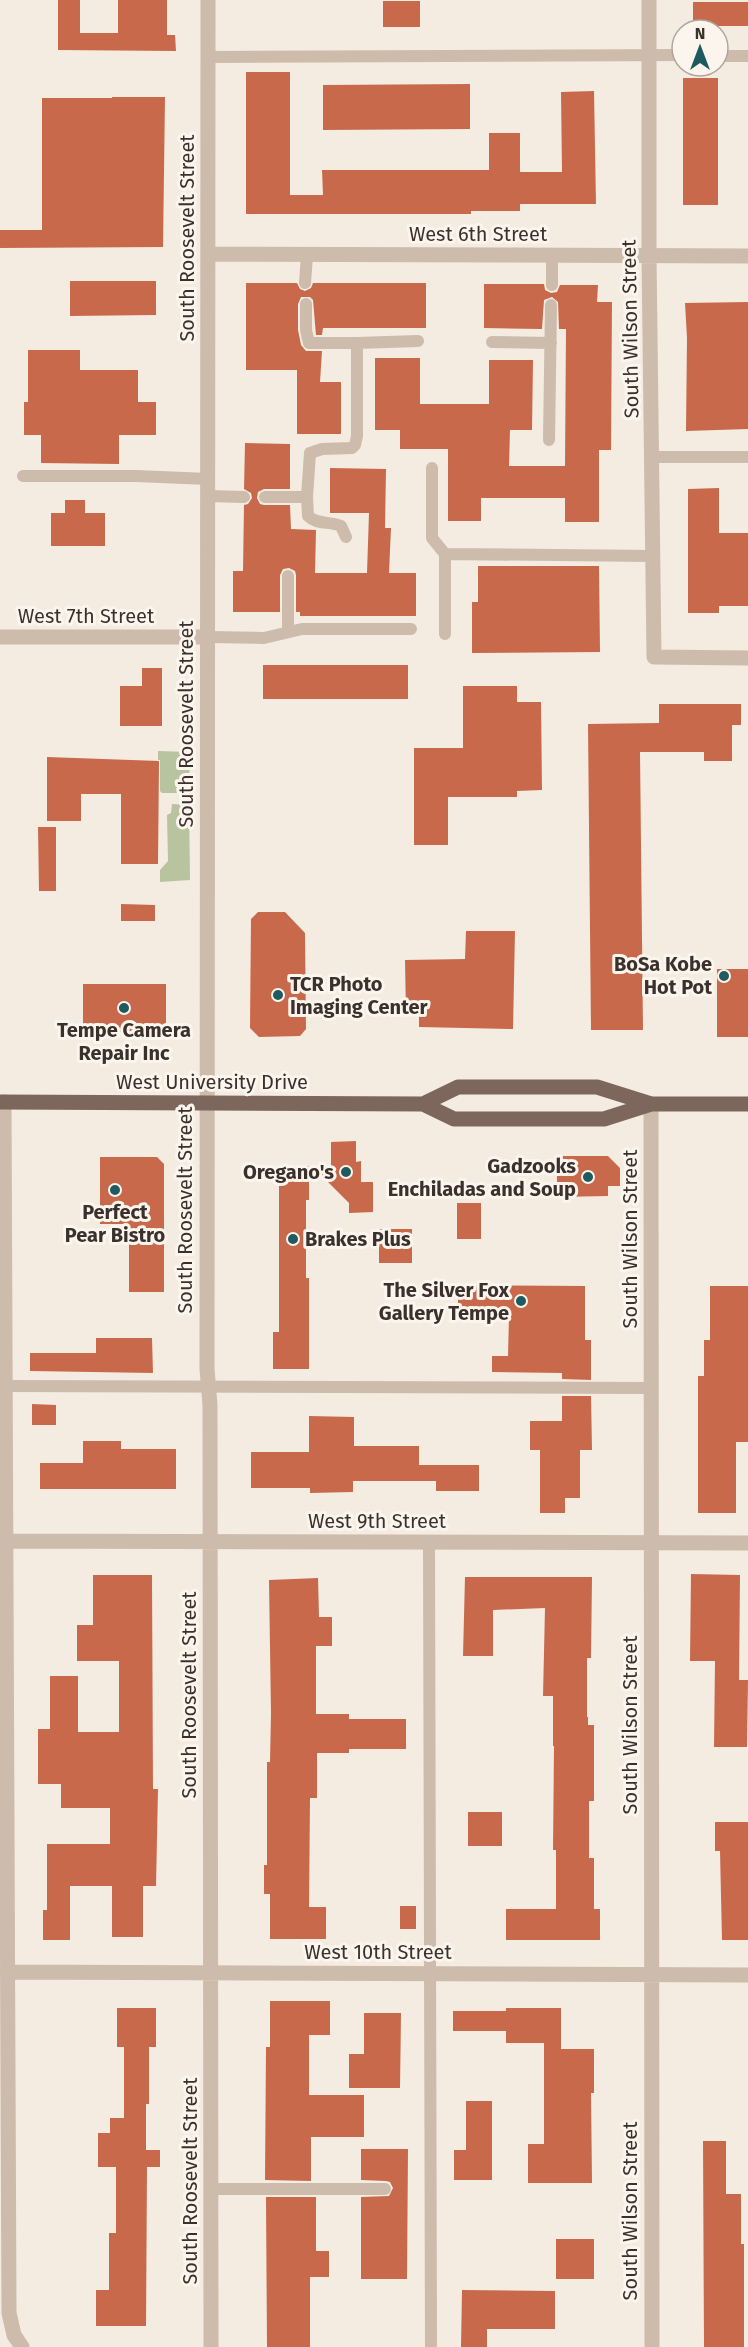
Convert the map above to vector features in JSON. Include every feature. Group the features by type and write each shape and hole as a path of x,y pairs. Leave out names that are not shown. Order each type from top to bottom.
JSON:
{"main road":[{"name":"West University Drive","path":"423,1104 458,1087 597,1087 651,1104 748,1104"},
{"name":"West University Drive","path":"2,1102 423,1104 454,1119 604,1119 651,1104"}],"street":[{"name":"South Roosevelt Street","path":"208,0 206,1103 211,2347"},
{"name":"South Wilson Street","path":"649,0 654,657 748,658"},
{"name":"West 6th Street","path":"208,255 748,256"},
{"name":"West 7th Street","path":"0,637 208,637"},
{"path":"2,1102 7,1972 4,2238 10,2324 21,2346"},
{"name":"South Wilson Street","path":"651,1104 652,2347"},
{"name":"West 9th Street","path":"6,1541 748,1543"},
{"name":"West 10th Street","path":"7,1972 748,1974"}],"lane":[{"path":"208,57 670,56"},
{"path":"730,56 748,56"},
{"path":"305,283 307,255"},
{"path":"552,256 552,285"},
{"path":"306,304 306,330 309,343 418,341"},
{"path":"549,440 551,305"},
{"path":"492,342 550,343"},
{"path":"346,537 341,526 312,520 308,516 307,497 310,453 322,448 352,448 355,445 357,436 357,343"},
{"path":"652,457 748,457"},
{"path":"432,468 432,538 445,554 445,634"},
{"path":"23,476 136,476 208,479"},
{"path":"208,496 244,497"},
{"path":"265,497 307,497"},
{"path":"445,554 653,556"},
{"path":"288,576 288,633"},
{"path":"208,637 264,638 302,629 411,629"},
{"path":"3,1386 651,1388"},
{"path":"429,1542 431,2347"},
{"path":"211,2189 386,2189"}],"green space":[{"path":"158,751 189,752 190,793 162,793 160,791"},
{"path":"172,804 189,805 190,880 160,882 160,870 168,861 167,815 171,813"}],"building":[{"path":"58,0 80,0 80,33 118,33 118,0 167,0 167,35 175,35 176,51 58,50"},
{"path":"383,1 420,1 420,27 383,27"},
{"path":"693,2 748,2 748,26 730,26 730,18 693,18"},
{"path":"246,72 290,72 290,195 323,195 322,170 489,170 489,133 520,133 520,172 562,172 561,92 594,91 596,204 520,204 520,211 471,211 471,214 246,214"},
{"path":"683,78 718,78 718,205 683,205"},
{"path":"470,84 470,129 323,130 323,85"},
{"path":"165,97 163,247 0,248 0,230 42,230 42,98"},
{"path":"70,281 156,281 156,315 70,316"},
{"path":"246,283 297,283 300,289 305,291 311,288 313,283 426,283 426,328 323,328 322,335 316,335 313,300 310,297 301,297 298,304 298,330 301,345 306,351 322,351 320,382 341,382 341,434 297,434 297,370 246,370"},
{"path":"484,284 544,284 545,290 551,293 557,292 560,285 598,285 597,302 612,302 611,450 599,450 599,522 565,522 565,498 481,498 481,521 448,521 448,449 400,449 400,430 375,430 375,358 420,358 420,404 489,404 489,360 533,360 532,430 510,430 509,466 565,466 566,329 559,329 558,302 552,297 544,300 542,329 484,328"},
{"path":"748,302 748,429 686,431 685,303"},
{"path":"28,350 80,350 80,370 138,370 138,402 156,402 156,435 119,435 119,464 41,463 41,435 24,435 24,402 28,402"},
{"path":"245,443 290,444 290,489 264,489 258,492 257,498 260,504 264,505 290,505 291,529 316,530 315,573 367,573 369,513 330,513 330,468 386,469 385,528 391,528 389,573 416,573 416,616 300,616 300,612 296,612 296,575 295,571 289,568 283,569 280,575 280,612 233,612 233,571 243,571 244,505 248,504 252,498 251,493 244,489"},
{"path":"719,488 719,533 748,533 748,606 719,606 719,613 688,613 688,489"},
{"path":"65,500 85,500 85,513 105,513 105,546 51,546 51,513 65,513"},
{"path":"478,566 599,566 600,652 472,653 472,602 478,602"},
{"path":"263,665 408,665 408,699 263,699"},
{"path":"142,668 162,668 162,726 120,726 120,686 142,686"},
{"path":"463,686 517,686 517,702 541,702 542,790 517,791 517,797 448,797 448,845 414,845 414,748 463,748"},
{"path":"659,704 741,704 741,725 732,725 732,761 704,761 704,752 640,752 643,1030 591,1030 588,724 659,723"},
{"path":"47,757 159,761 158,864 121,864 121,794 81,794 81,821 47,821"},
{"path":"38,827 56,827 56,891 39,891"},
{"path":"121,904 155,905 155,921 121,921"},
{"name":"TCR Photo Imaging Center","path":"258,912 285,912 305,933 306,1029 300,1036 259,1037 250,1028 251,919"},
{"path":"466,931 515,931 513,1029 419,1027 419,1015 406,1015 405,960 465,959"},
{"path":"717,969 748,969 748,1037 717,1037"},
{"name":"Tempe Camera Repair Inc","path":"83,984 166,984 166,1032 83,1032"},
{"name":"Oregano's","path":"356,1141 356,1162 361,1161 361,1182 373,1182 373,1212 349,1213 349,1203 312,1166 331,1166 331,1142"},
{"name":"Gadzooks Enchiladas and Soup","path":"557,1156 608,1156 620,1168 620,1186 608,1186 608,1196 557,1197"},
{"path":"100,1157 157,1157 164,1164 164,1292 129,1292 129,1224 100,1224"},
{"name":"Brakes Plus","path":"287,1166 309,1166 309,1200 306,1200 306,1278 309,1278 309,1369 273,1369 273,1332 279,1332 279,1174"},
{"path":"457,1203 481,1203 481,1239 457,1239"},
{"path":"379,1229 412,1229 412,1263 379,1263"},
{"path":"458,1285 585,1286 585,1340 591,1340 591,1380 562,1379 562,1373 492,1372 492,1356 508,1356 509,1317 458,1316"},
{"path":"710,1286 748,1286 748,1442 736,1442 736,1513 698,1513 698,1376 704,1376 704,1340 710,1340"},
{"path":"96,1338 152,1338 153,1373 30,1371 30,1353 96,1353"},
{"path":"562,1396 591,1396 592,1450 580,1450 580,1498 565,1498 565,1513 540,1513 540,1450 530,1450 530,1421 562,1421"},
{"path":"32,1404 56,1405 56,1425 32,1425"},
{"path":"309,1416 354,1417 354,1446 419,1446 419,1465 479,1465 479,1491 436,1491 436,1481 353,1481 353,1492 310,1493 310,1488 251,1488 251,1452 309,1452"},
{"path":"83,1441 121,1441 121,1449 176,1449 176,1489 40,1489 40,1463 83,1463"},
{"path":"691,1574 740,1575 739,1680 748,1680 747,1747 714,1747 715,1661 690,1661"},
{"path":"93,1575 152,1575 153,1789 158,1789 156,1886 143,1886 143,1937 112,1937 112,1886 70,1886 70,1940 43,1940 43,1910 47,1910 47,1844 110,1844 110,1808 61,1808 61,1784 38,1784 38,1729 50,1729 50,1676 78,1676 78,1732 119,1732 119,1661 77,1661 77,1625 93,1625"},
{"path":"465,1577 592,1577 591,1658 587,1658 587,1717 588,1725 594,1725 594,1801 589,1801 589,1858 594,1858 594,1909 600,1909 600,1940 506,1940 506,1909 556,1909 556,1850 553,1850 553,1696 543,1696 545,1608 493,1610 493,1656 463,1656"},
{"path":"318,1578 319,1617 332,1617 332,1646 316,1646 316,1714 349,1714 349,1719 406,1719 406,1749 349,1749 349,1753 317,1753 317,1798 310,1798 309,1907 326,1907 326,1939 270,1939 270,1894 264,1894 264,1865 267,1865 267,1762 270,1762 271,1714 269,1580"},
{"path":"468,1812 502,1812 502,1846 468,1846"},
{"path":"715,1822 748,1822 748,1940 722,1940 720,1851 715,1851"},
{"path":"400,1906 416,1906 416,1929 400,1929"},
{"path":"270,2001 330,2001 330,2035 309,2035 309,2095 364,2095 364,2137 311,2137 311,2181 265,2180 266,2047 270,2047"},
{"path":"117,2008 156,2008 156,2047 149,2047 146,2150 160,2150 160,2167 147,2167 146,2326 96,2326 96,2290 109,2290 109,2233 116,2233 116,2167 98,2167 98,2133 110,2133 110,2118 124,2118 124,2047 117,2047"},
{"path":"506,2008 561,2008 561,2049 594,2049 594,2093 591,2093 592,2183 528,2183 528,2144 544,2144 544,2043 506,2043 506,2031 453,2031 453,2011 506,2011"},
{"path":"364,2013 401,2013 400,2088 349,2088 349,2054 364,2054"},
{"path":"466,2101 492,2101 492,2180 454,2180 454,2150 466,2150"},
{"path":"703,2141 726,2141 726,2194 741,2194 741,2244 744,2244 744,2347 704,2347"},
{"path":"361,2149 408,2149 407,2279 361,2279 361,2197 389,2196 393,2188 390,2182 386,2181 361,2180"},
{"path":"266,2197 316,2197 316,2251 329,2251 329,2277 310,2277 310,2347 267,2347"},
{"path":"556,2239 594,2239 594,2279 556,2279"},
{"path":"462,2290 555,2291 555,2329 487,2329 487,2347 461,2347"}],"place":[{"name":"BoSa Kobe Hot Pot","path":"724,976"},
{"name":"TCR Photo Imaging Center","path":"278,995"},
{"name":"Tempe Camera Repair Inc","path":"124,1008"},
{"name":"Oregano's","path":"346,1172"},
{"name":"Gadzooks Enchiladas and Soup","path":"588,1177"},
{"name":"Perfect Pear Bistro","path":"115,1190"},
{"name":"Brakes Plus","path":"293,1239"},
{"name":"The Silver Fox Gallery Tempe","path":"521,1301"}]}
